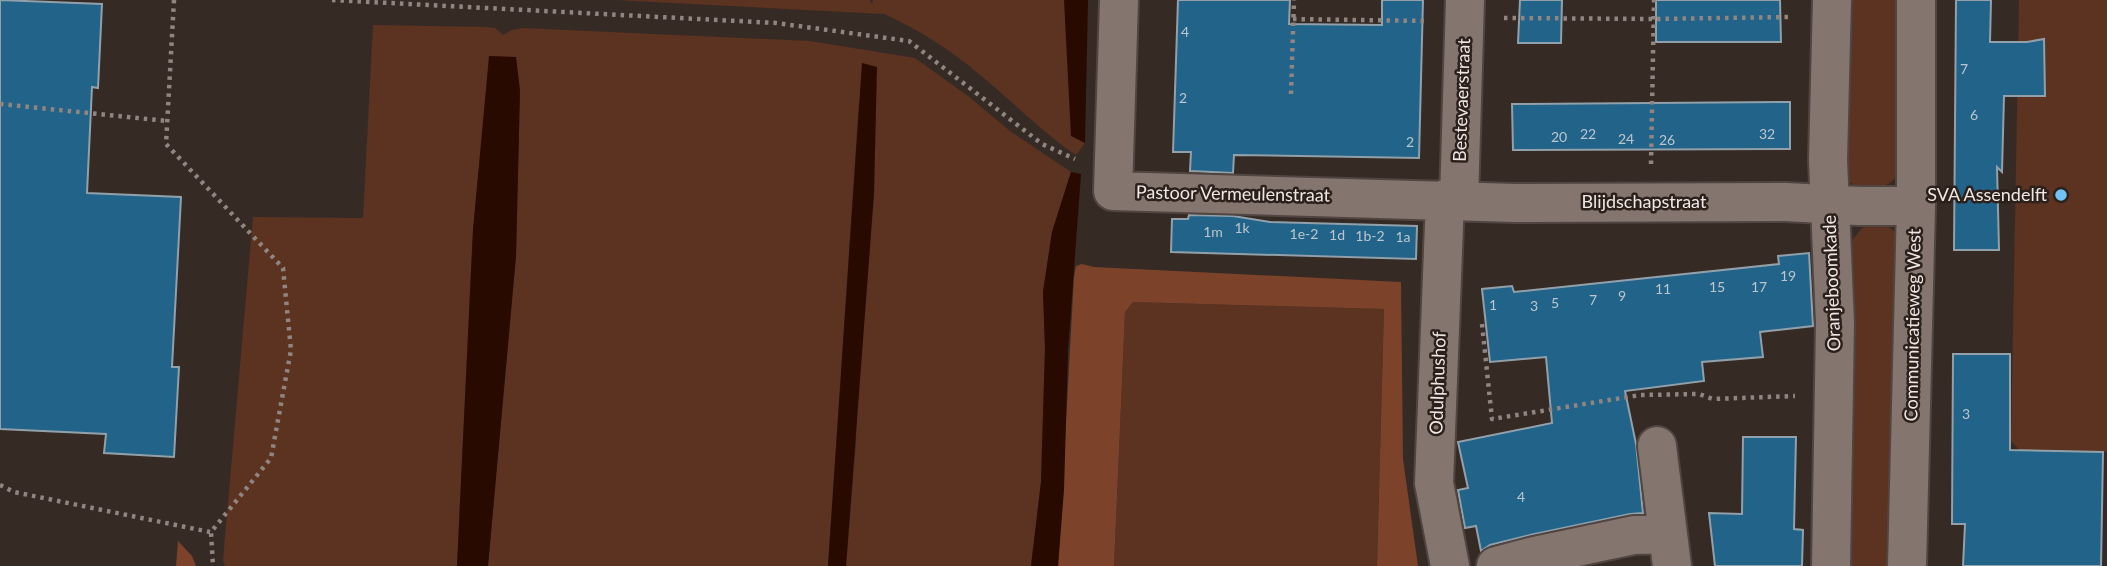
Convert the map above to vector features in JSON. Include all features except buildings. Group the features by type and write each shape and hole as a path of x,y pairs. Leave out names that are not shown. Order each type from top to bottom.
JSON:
{"street":[{"name":"Pastoor Vermeulenstraat","path":"1119,0 1114,191 1452,199"},
{"name":"Communicatieweg West","path":"1907,566 1916,206 1916,0"},
{"name":"Oranjeboomkade","path":"1831,566 1835,323 1829,204 1832,8"},
{"name":"Bestevaerstraat","path":"1452,199 1464,13"},
{"name":"Blijdschapstraat","path":"1452,199 1515,203 1786,202 1916,206"},
{"name":"Odulphushof","path":"1450,566 1434,483 1452,199"},
{"path":"1496,566 1634,535 1670,550 1657,446"}],"path":[{"path":"174,0 166,144 283,268 291,351 271,458 211,533 213,566"},
{"path":"332,0 776,23 909,41 1042,145 1072,159"},
{"path":"1291,94 1294,0"},
{"path":"1650,202 1654,0"},
{"path":"1293,19 1464,13 1654,19 1832,8"},
{"path":"0,104 167,121"},
{"path":"1482,324 1493,419 1640,395 1699,394 1713,399 1834,396"},
{"path":"0,485 14,492 211,533"}],"shaded area":[{"path":"615,0 870,0 872,4 873,0 1086,0 1083,81 1085,143 1076,155 958,57 884,14"},
{"path":"1064,0 1088,0 1085,143 1071,136"},
{"path":"1853,0 1900,0 1897,176 1888,184 1877,187 1854,186 1847,170"},
{"name":"SVA Assendelft","path":"2019,0 2107,0 2107,452 2022,453 2011,441"},
{"path":"373,25 487,27 495,28 503,35 523,28 810,41 915,58 968,96 1010,131 1071,172 1052,232 1043,292 1045,348 1041,482 1031,566 846,566 856,442 859,101 828,566 488,566 516,256 520,90 490,56 473,230 457,566 225,566 223,560 253,217 363,218"},
{"path":"489,56 516,57 520,90 516,256 488,566 457,566 473,230"},
{"path":"862,63 877,67 874,194 846,566 828,566"},
{"path":"1071,172 1081,174 1068,351 1064,490 1058,566 1031,566 1041,482 1045,348 1043,292 1052,232"},
{"path":"1875,223 1884,224 1897,233 1889,566 1842,566 1849,244 1862,228"},
{"path":"1082,264 1094,267 1401,282 1403,459 1418,566 1377,566 1384,309 1133,302 1125,312 1114,566 1058,566 1074,277 1076,266"},
{"path":"1133,302 1384,309 1377,566 1114,566 1125,312"},
{"path":"178,541 192,556 196,566 176,566"}],"place":[{"name":"SVA Assendelft","path":"2061,195"}]}
